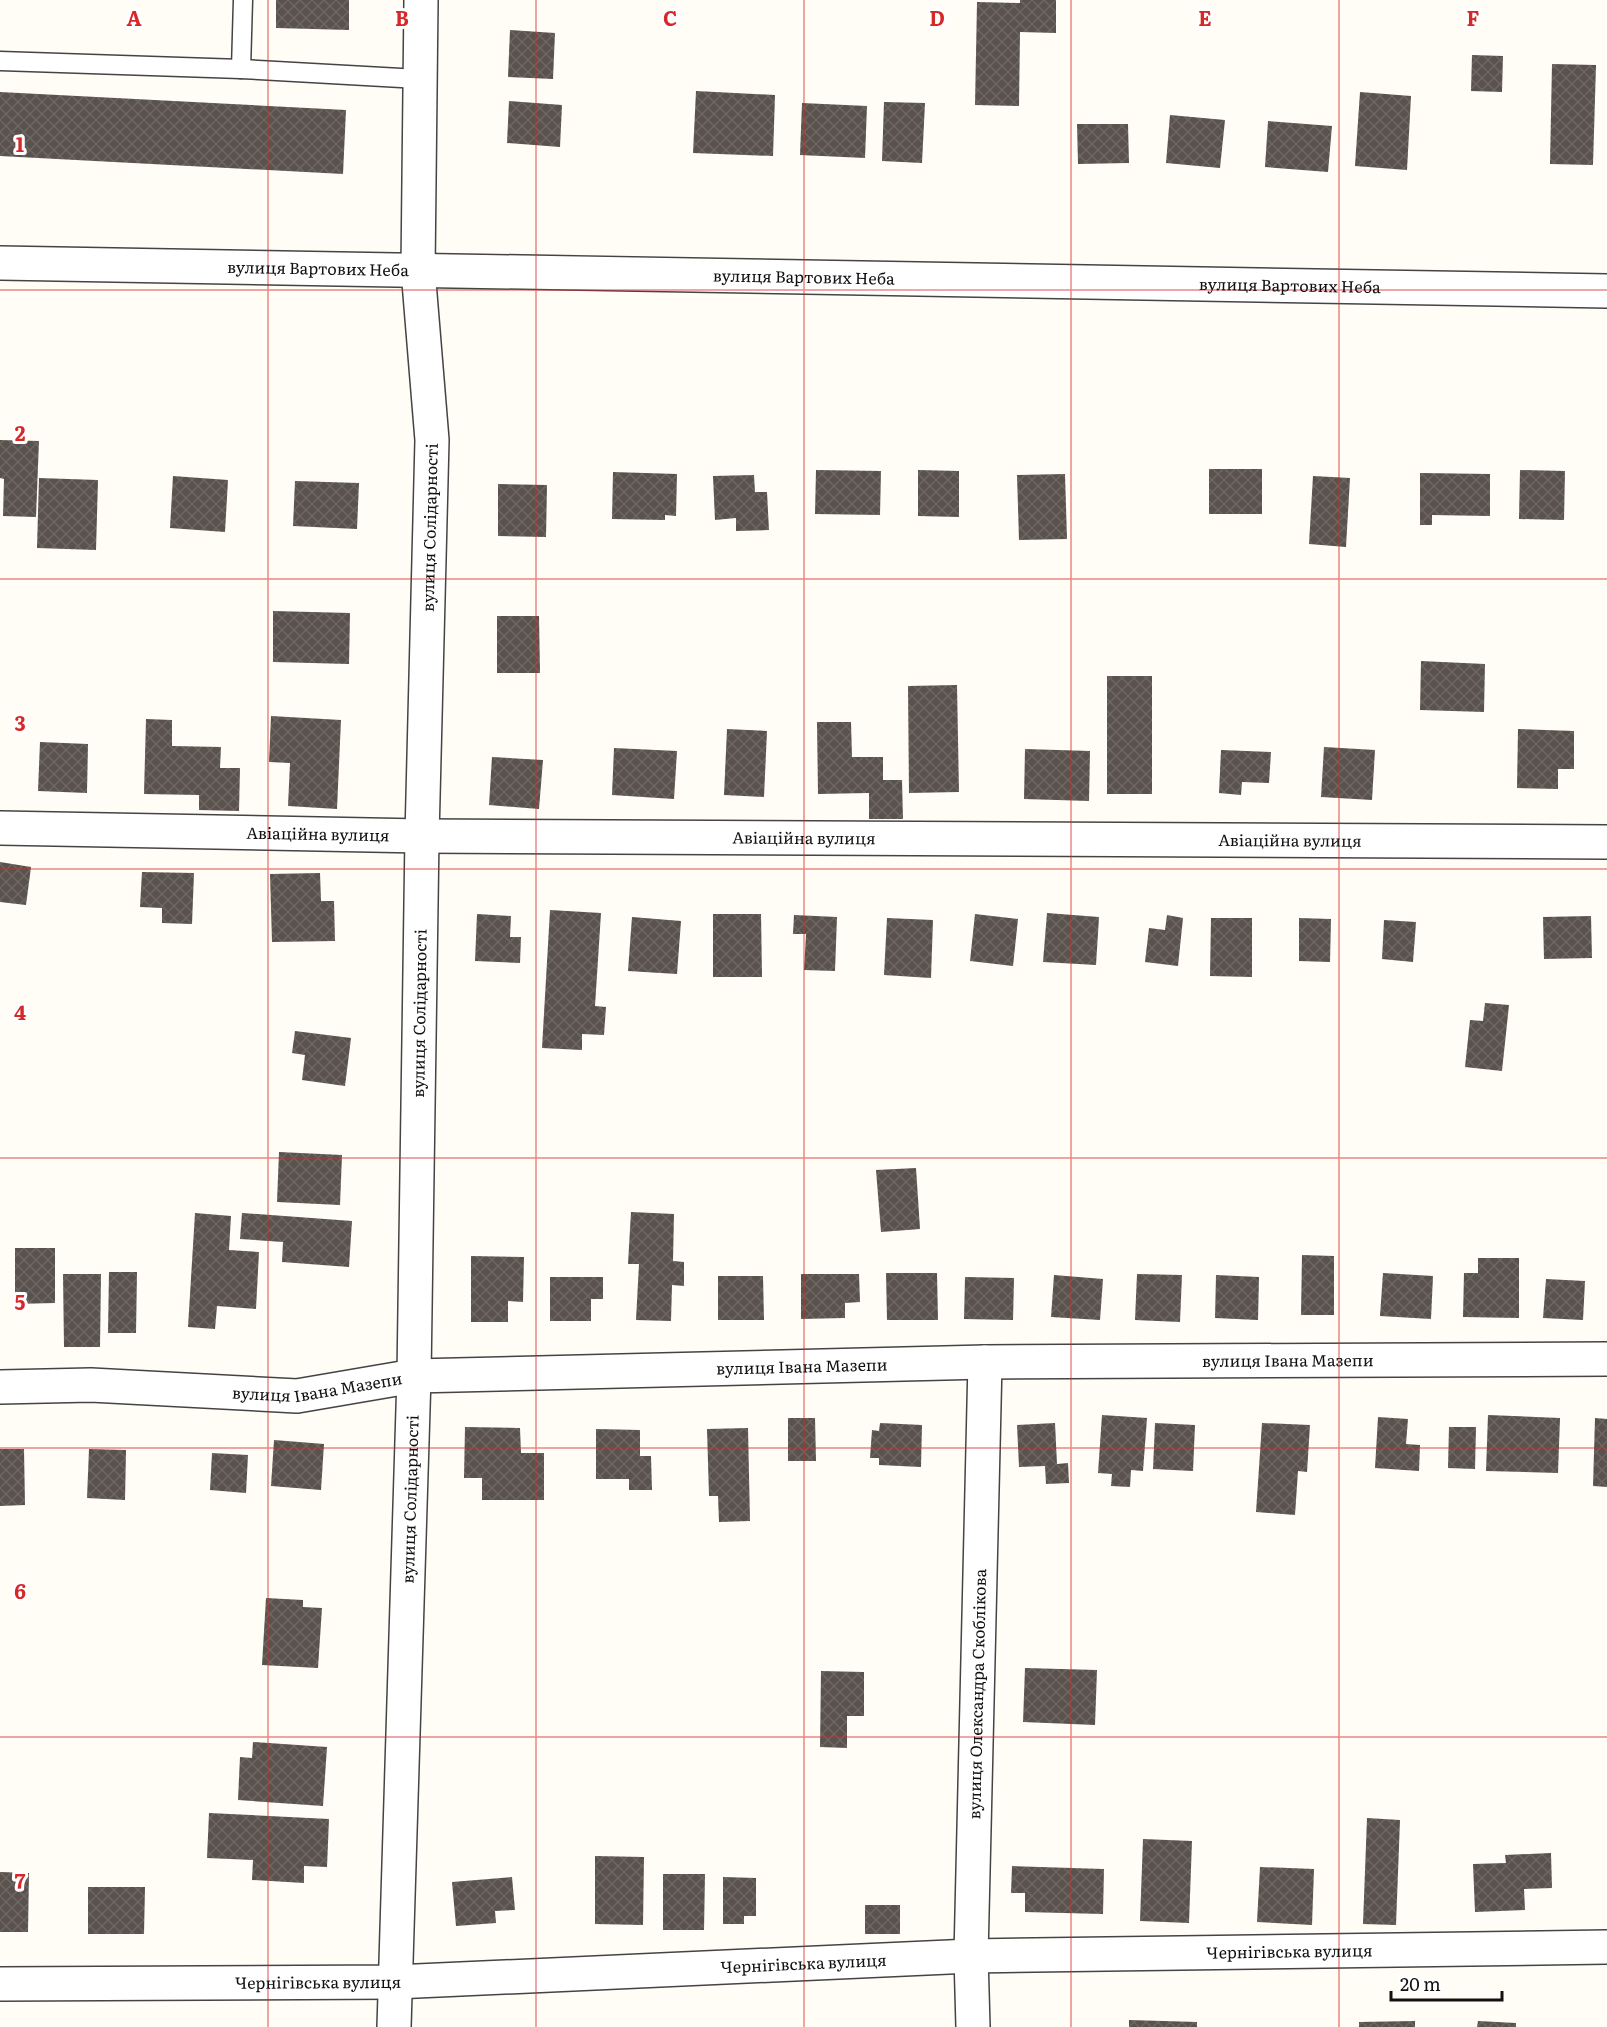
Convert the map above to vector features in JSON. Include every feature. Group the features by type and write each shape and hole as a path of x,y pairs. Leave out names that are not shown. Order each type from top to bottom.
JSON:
{"street":[{"name":"вулиця Солідарності","path":"394,2027 414,1376 422,836 432,440 418,270 421,0"},
{"name":"вулиця Вартових Неба","path":"0,263 1607,291"},
{"name":"Авіаційна вулиця","path":"0,828 422,836 1607,842"},
{"name":"вулиця Івана Мазепи","path":"0,1387 91,1385 297,1396 414,1376 985,1362 1607,1359"},
{"name":"вулиця Олександра Скоблікова","path":"973,2027 971,1956 985,1362"},
{"name":"Чернігівська вулиця","path":"0,1984 395,1982 971,1956 1607,1947"}],"lane":[{"path":"241,69 243,0"},
{"path":"0,61 241,69 419,79"}],"building":[{"path":"276,0 349,0 349,30 276,28"},
{"path":"1020,0 1056,0 1056,33 1020,32 1019,106 975,105 977,2 1020,3"},
{"path":"510,30 555,33 553,79 508,77"},
{"path":"1472,55 1503,56 1502,92 1471,91"},
{"path":"1552,64 1596,65 1593,165 1550,164"},
{"path":"696,91 775,95 773,156 693,153"},
{"path":"0,92 346,110 343,174 0,156"},
{"path":"1360,92 1411,96 1407,170 1355,166"},
{"path":"509,101 562,105 560,147 507,143"},
{"path":"884,102 925,103 922,163 882,161"},
{"path":"802,103 867,106 865,158 800,155"},
{"path":"1170,115 1225,120 1220,168 1166,163"},
{"path":"1268,121 1332,126 1328,172 1265,167"},
{"path":"1077,124 1128,124 1129,163 1078,164"},
{"path":"0,440 39,441 36,517 3,516 4,479 0,478"},
{"path":"1209,469 1262,469 1262,514 1209,514"},
{"path":"816,470 881,471 880,515 815,514"},
{"path":"918,470 959,471 959,517 918,516"},
{"path":"1520,470 1565,471 1564,520 1519,519"},
{"path":"613,472 677,474 676,516 665,515 665,520 612,519"},
{"path":"1420,473 1490,474 1490,516 1432,515 1432,525 1420,525"},
{"path":"1065,474 1067,539 1019,540 1017,475"},
{"path":"754,475 755,492 767,492 769,530 736,531 736,518 715,520 713,476"},
{"path":"173,476 228,480 225,532 170,528"},
{"path":"1313,476 1350,478 1346,547 1309,544"},
{"path":"39,478 98,480 96,550 37,548"},
{"path":"295,481 359,483 357,529 293,526"},
{"path":"498,484 547,485 546,537 498,536"},
{"path":"273,611 350,613 349,664 273,662"},
{"path":"497,616 539,616 540,673 497,673"},
{"path":"1421,661 1485,664 1484,712 1420,710"},
{"path":"1107,676 1152,676 1152,794 1107,794"},
{"path":"957,685 959,792 909,793 908,686"},
{"path":"271,716 341,720 337,809 288,806 290,763 269,762"},
{"path":"146,719 172,720 172,746 221,747 220,768 240,768 239,811 199,810 199,795 144,794"},
{"path":"817,722 851,722 852,757 883,757 883,780 902,780 903,819 869,819 869,793 818,794"},
{"path":"727,729 767,731 764,797 724,795"},
{"path":"1518,729 1574,731 1574,769 1558,769 1558,789 1517,788"},
{"path":"40,742 88,744 87,793 38,791"},
{"path":"1324,747 1375,750 1372,800 1321,797"},
{"path":"614,748 677,751 674,799 612,795"},
{"path":"1025,749 1090,751 1089,801 1024,799"},
{"path":"1221,750 1271,752 1269,783 1242,782 1241,795 1219,793"},
{"path":"492,757 543,760 539,809 489,805"},
{"path":"0,862 31,867 26,905 0,902"},
{"path":"142,872 194,873 192,924 162,923 162,908 140,907"},
{"path":"320,873 321,901 334,901 335,941 272,942 270,874"},
{"path":"550,910 601,913 595,1006 606,1007 604,1035 582,1034 582,1050 542,1048"},
{"path":"1047,913 1099,917 1096,965 1043,962"},
{"path":"477,914 511,916 510,937 521,937 520,963 475,961"},
{"path":"713,914 761,914 762,977 713,977"},
{"path":"975,914 1018,919 1013,966 970,961"},
{"path":"794,915 837,917 835,971 804,970 806,934 793,934"},
{"path":"1167,915 1183,918 1178,966 1145,962 1149,928 1165,930"},
{"path":"1591,916 1592,958 1544,959 1543,917"},
{"path":"632,917 681,921 677,974 628,971"},
{"path":"887,918 933,920 931,978 884,975"},
{"path":"1211,918 1252,918 1252,977 1210,976"},
{"path":"1299,918 1331,919 1330,962 1299,961"},
{"path":"1384,920 1416,922 1413,962 1382,959"},
{"path":"1485,1003 1509,1005 1502,1071 1465,1067 1470,1020 1483,1021"},
{"path":"295,1031 351,1038 345,1086 302,1080 305,1055 292,1053"},
{"path":"279,1152 342,1155 340,1205 277,1202"},
{"path":"916,1168 920,1229 881,1232 876,1170"},
{"path":"631,1212 674,1214 673,1261 684,1262 684,1286 672,1285 671,1321 636,1320 639,1264 628,1264"},
{"path":"195,1213 231,1216 229,1250 259,1252 256,1309 217,1306 215,1329 188,1327"},
{"path":"242,1213 352,1221 349,1267 282,1262 283,1242 240,1239"},
{"path":"15,1248 55,1248 55,1303 15,1304"},
{"path":"1302,1255 1334,1256 1334,1315 1301,1315"},
{"path":"471,1256 524,1257 523,1302 508,1301 508,1322 471,1322"},
{"path":"1478,1258 1519,1258 1519,1318 1463,1317 1464,1273 1478,1273"},
{"path":"109,1272 137,1272 136,1333 108,1333"},
{"path":"886,1273 937,1273 938,1320 887,1320"},
{"path":"1383,1273 1433,1276 1431,1319 1380,1316"},
{"path":"63,1274 101,1274 100,1347 64,1347"},
{"path":"801,1274 859,1274 860,1302 845,1303 845,1318 801,1319"},
{"path":"1137,1274 1182,1275 1180,1322 1135,1320"},
{"path":"1054,1275 1103,1279 1100,1320 1051,1317"},
{"path":"1216,1275 1259,1277 1258,1320 1215,1318"},
{"path":"718,1276 763,1276 764,1320 718,1320"},
{"path":"550,1277 603,1277 603,1299 591,1299 591,1321 550,1321"},
{"path":"965,1277 1014,1278 1013,1320 964,1319"},
{"path":"1546,1279 1585,1281 1583,1320 1543,1318"},
{"path":"1102,1415 1147,1418 1143,1471 1131,1470 1130,1487 1111,1486 1112,1474 1098,1473"},
{"path":"1488,1415 1560,1418 1558,1473 1486,1471"},
{"path":"1378,1417 1408,1419 1406,1444 1420,1445 1419,1471 1375,1468"},
{"path":"788,1418 815,1418 816,1461 788,1461"},
{"path":"1595,1418 1607,1419 1607,1487 1593,1486"},
{"path":"880,1423 922,1425 921,1467 879,1465 879,1458 870,1458 872,1430 879,1431"},
{"path":"1055,1423 1057,1464 1068,1463 1069,1483 1046,1484 1045,1466 1019,1467 1017,1425"},
{"path":"1155,1423 1195,1425 1193,1471 1153,1469"},
{"path":"1262,1423 1310,1425 1307,1472 1298,1471 1295,1515 1256,1512"},
{"path":"465,1427 520,1428 521,1453 544,1453 544,1500 482,1500 482,1478 464,1478"},
{"path":"1449,1427 1476,1427 1475,1469 1448,1468"},
{"path":"748,1428 750,1521 719,1522 718,1496 709,1496 707,1429"},
{"path":"596,1429 640,1430 640,1456 651,1456 652,1490 629,1490 629,1479 596,1479"},
{"path":"274,1440 324,1444 321,1490 271,1486"},
{"path":"0,1449 24,1449 25,1505 0,1506"},
{"path":"89,1449 126,1450 125,1500 87,1498"},
{"path":"212,1453 248,1455 246,1493 210,1490"},
{"path":"266,1598 303,1600 303,1607 322,1608 318,1668 262,1665"},
{"path":"1025,1668 1097,1670 1095,1725 1023,1722"},
{"path":"821,1671 864,1672 864,1716 847,1716 847,1748 820,1747"},
{"path":"253,1742 327,1747 323,1806 238,1800 240,1757 252,1758"},
{"path":"209,1813 329,1819 327,1867 304,1866 304,1883 252,1880 253,1860 207,1858"},
{"path":"1367,1818 1400,1820 1396,1925 1363,1924"},
{"path":"1143,1839 1192,1841 1189,1923 1140,1921"},
{"path":"1551,1853 1552,1888 1524,1889 1525,1910 1475,1912 1473,1864 1506,1863 1505,1855"},
{"path":"595,1856 644,1857 643,1925 595,1924"},
{"path":"1012,1866 1104,1869 1103,1914 1025,1912 1025,1893 1011,1893"},
{"path":"1260,1867 1314,1869 1312,1925 1257,1922"},
{"path":"0,1872 29,1873 28,1932 0,1932"},
{"path":"663,1874 705,1874 704,1930 663,1930"},
{"path":"512,1877 515,1910 495,1911 496,1923 456,1926 452,1882"},
{"path":"723,1877 756,1878 756,1916 744,1916 744,1924 723,1924"},
{"path":"88,1887 145,1887 144,1934 88,1934"},
{"path":"865,1905 900,1905 900,1934 865,1934"},
{"path":"1129,2020 1197,2022 1197,2027 1129,2027"},
{"path":"1415,2021 1415,2027 1359,2027 1359,2022"},
{"path":"1478,2021 1516,2023 1516,2027 1477,2027"}]}
